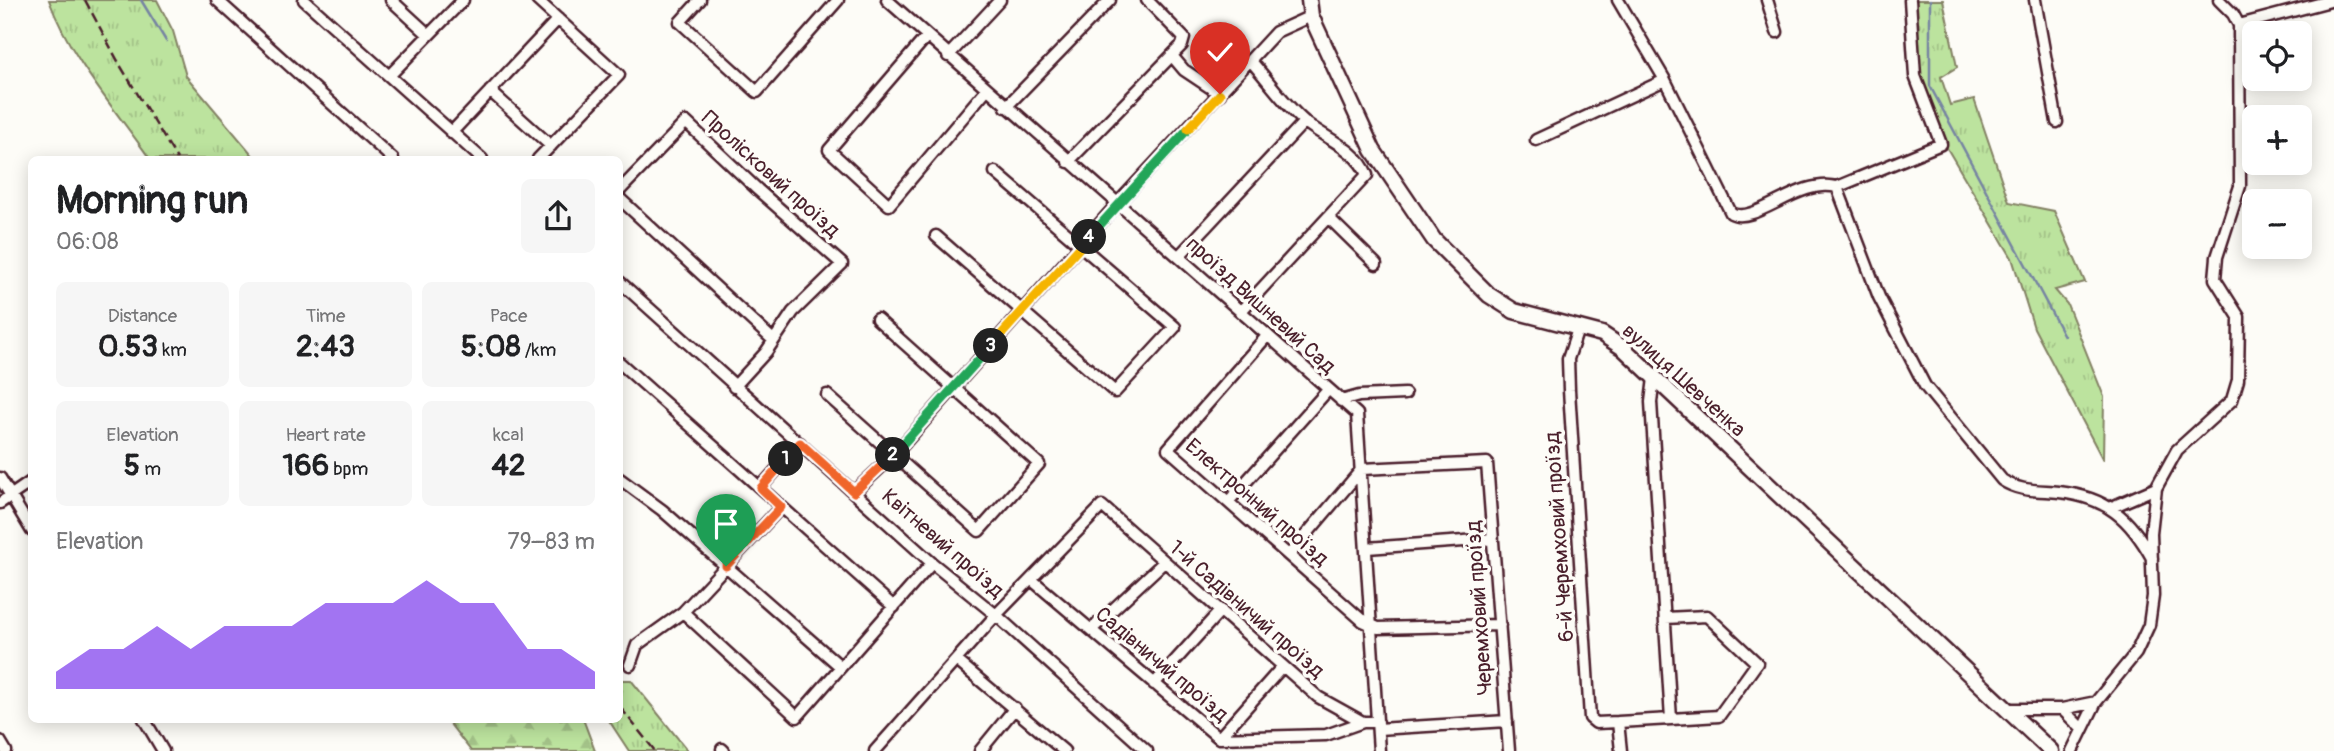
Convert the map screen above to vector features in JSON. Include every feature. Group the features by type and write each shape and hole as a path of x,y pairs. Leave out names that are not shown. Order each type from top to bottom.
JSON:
{"street":[{"path":"217,0 390,156"},
{"path":"304,0 479,156"},
{"path":"391,0 429,35"},
{"path":"389,76 463,0"},
{"path":"537,0 619,75 541,156"},
{"path":"700,0 680,22 757,92 838,0"},
{"path":"948,55 1000,0"},
{"path":"1006,107 1110,0"},
{"path":"1068,162 1173,57 1184,38 1147,0"},
{"name":"вулиця Шевченка","path":"1308,0 1311,16 1373,150 1434,240 1489,295 1514,311 1579,326 1602,334 1623,348 2051,751"},
{"path":"1618,0 1665,80 1731,214 1746,216 1814,184 1837,187 1941,144 1915,76 1910,0"},
{"path":"1767,0 1777,32"},
{"path":"2035,0 2057,122"},
{"path":"2072,751 2096,702 2136,653 2147,633 2153,596 2156,488 2178,450 2232,400 2238,380 2239,317 2215,278 2217,257 2240,186 2239,25 2234,14 2219,0"},
{"path":"2239,25 2334,0"},
{"name":"проїзд Вишневий Сад","path":"888,1 1357,414 1380,751"},
{"path":"854,492 894,455 1118,203 1276,32 1311,16"},
{"path":"451,132 558,19"},
{"path":"927,36 829,150 889,205 986,90"},
{"path":"1173,57 1184,70 1220,94"},
{"path":"1241,311 1367,175 1363,165 1346,149 1304,122 1250,60"},
{"path":"1536,140 1665,80"},
{"path":"490,91 551,146"},
{"name":"Пролісковий проїзд","path":"623,187 686,122 842,264 793,312 772,339 766,352 734,387"},
{"path":"1179,257 1304,122"},
{"path":"936,236 1115,391 1175,327 995,172"},
{"path":"1837,187 1879,297 1925,386 2002,480 2014,488 2062,492 2112,507 2140,536 2152,558"},
{"path":"623,202 772,339"},
{"path":"1328,217 1376,264"},
{"name":"Квітневий проїзд","path":"623,285 734,387 932,563 996,615 1147,751"},
{"path":"827,395 979,531 1039,464 877,319"},
{"name":"6-й Черемховий проїзд","path":"1579,326 1569,359 1569,390 1590,719 1596,723 1719,716 1757,663 1707,616 1665,618"},
{"name":"Електронний проїзд","path":"1267,336 1168,449 1363,621 1372,625"},
{"path":"623,366 894,607"},
{"path":"1654,378 1651,402 1671,719"},
{"path":"1228,502 1328,390"},
{"path":"1340,401 1359,396 1405,394"},
{"path":"761,488 800,443"},
{"name":"Черемховий проїзд","path":"1362,469 1487,463 1509,751"},
{"path":"1289,555 1362,469"},
{"path":"0,478 28,525"},
{"path":"623,481 662,510 841,667"},
{"path":"0,503 28,484"},
{"path":"2112,507 2156,488"},
{"name":"1-й Садівничий проїзд","path":"1032,580 1102,506 1318,697 1363,722 1378,725 1507,721"},
{"path":"630,665 637,645 682,612 781,507"},
{"path":"1367,548 1492,539"},
{"path":"1092,629 1164,562"},
{"path":"682,612 797,717 932,563"},
{"path":"874,751 996,615 1032,580"},
{"name":"Садівничий проїзд","path":"1032,580 1219,738 1326,735 1363,722"},
{"path":"1154,684 1221,610"},
{"path":"1372,625 1378,628 1500,625"},
{"path":"956,660 1064,751"},
{"path":"1219,738 1283,666"},
{"path":"2008,709 2062,709 2096,702"},
{"path":"980,751 1015,708"},
{"path":"2062,709 2081,728"},
{"path":"1618,722 1621,751"},
{"path":"146,723 163,751"},
{"path":"0,741 6,751"}],"green space":[{"path":"49,0 157,0 173,31 186,76 253,156 148,156 81,63"},
{"path":"1912,0 1943,0 1957,67 1941,77 1950,105 1974,99 2009,202 2054,211 2085,282 2055,290 2067,304 2104,397 2103,460 2034,328 2012,258 1944,143 1917,76"},
{"path":"623,680 631,680 688,751 629,751 611,723 623,723"},
{"path":"449,723 584,723 595,751 471,751"}],"waterway":[{"path":"141,0 166,41"},
{"path":"1930,0 1930,86 2064,336"}],"railway":[{"path":"85,0 120,65 175,156"},
{"path":"623,711 655,751"}],"route":[{"path":"726,566 781,507 761,488 800,443 854,492 894,455 1118,203 1220,94"}]}
